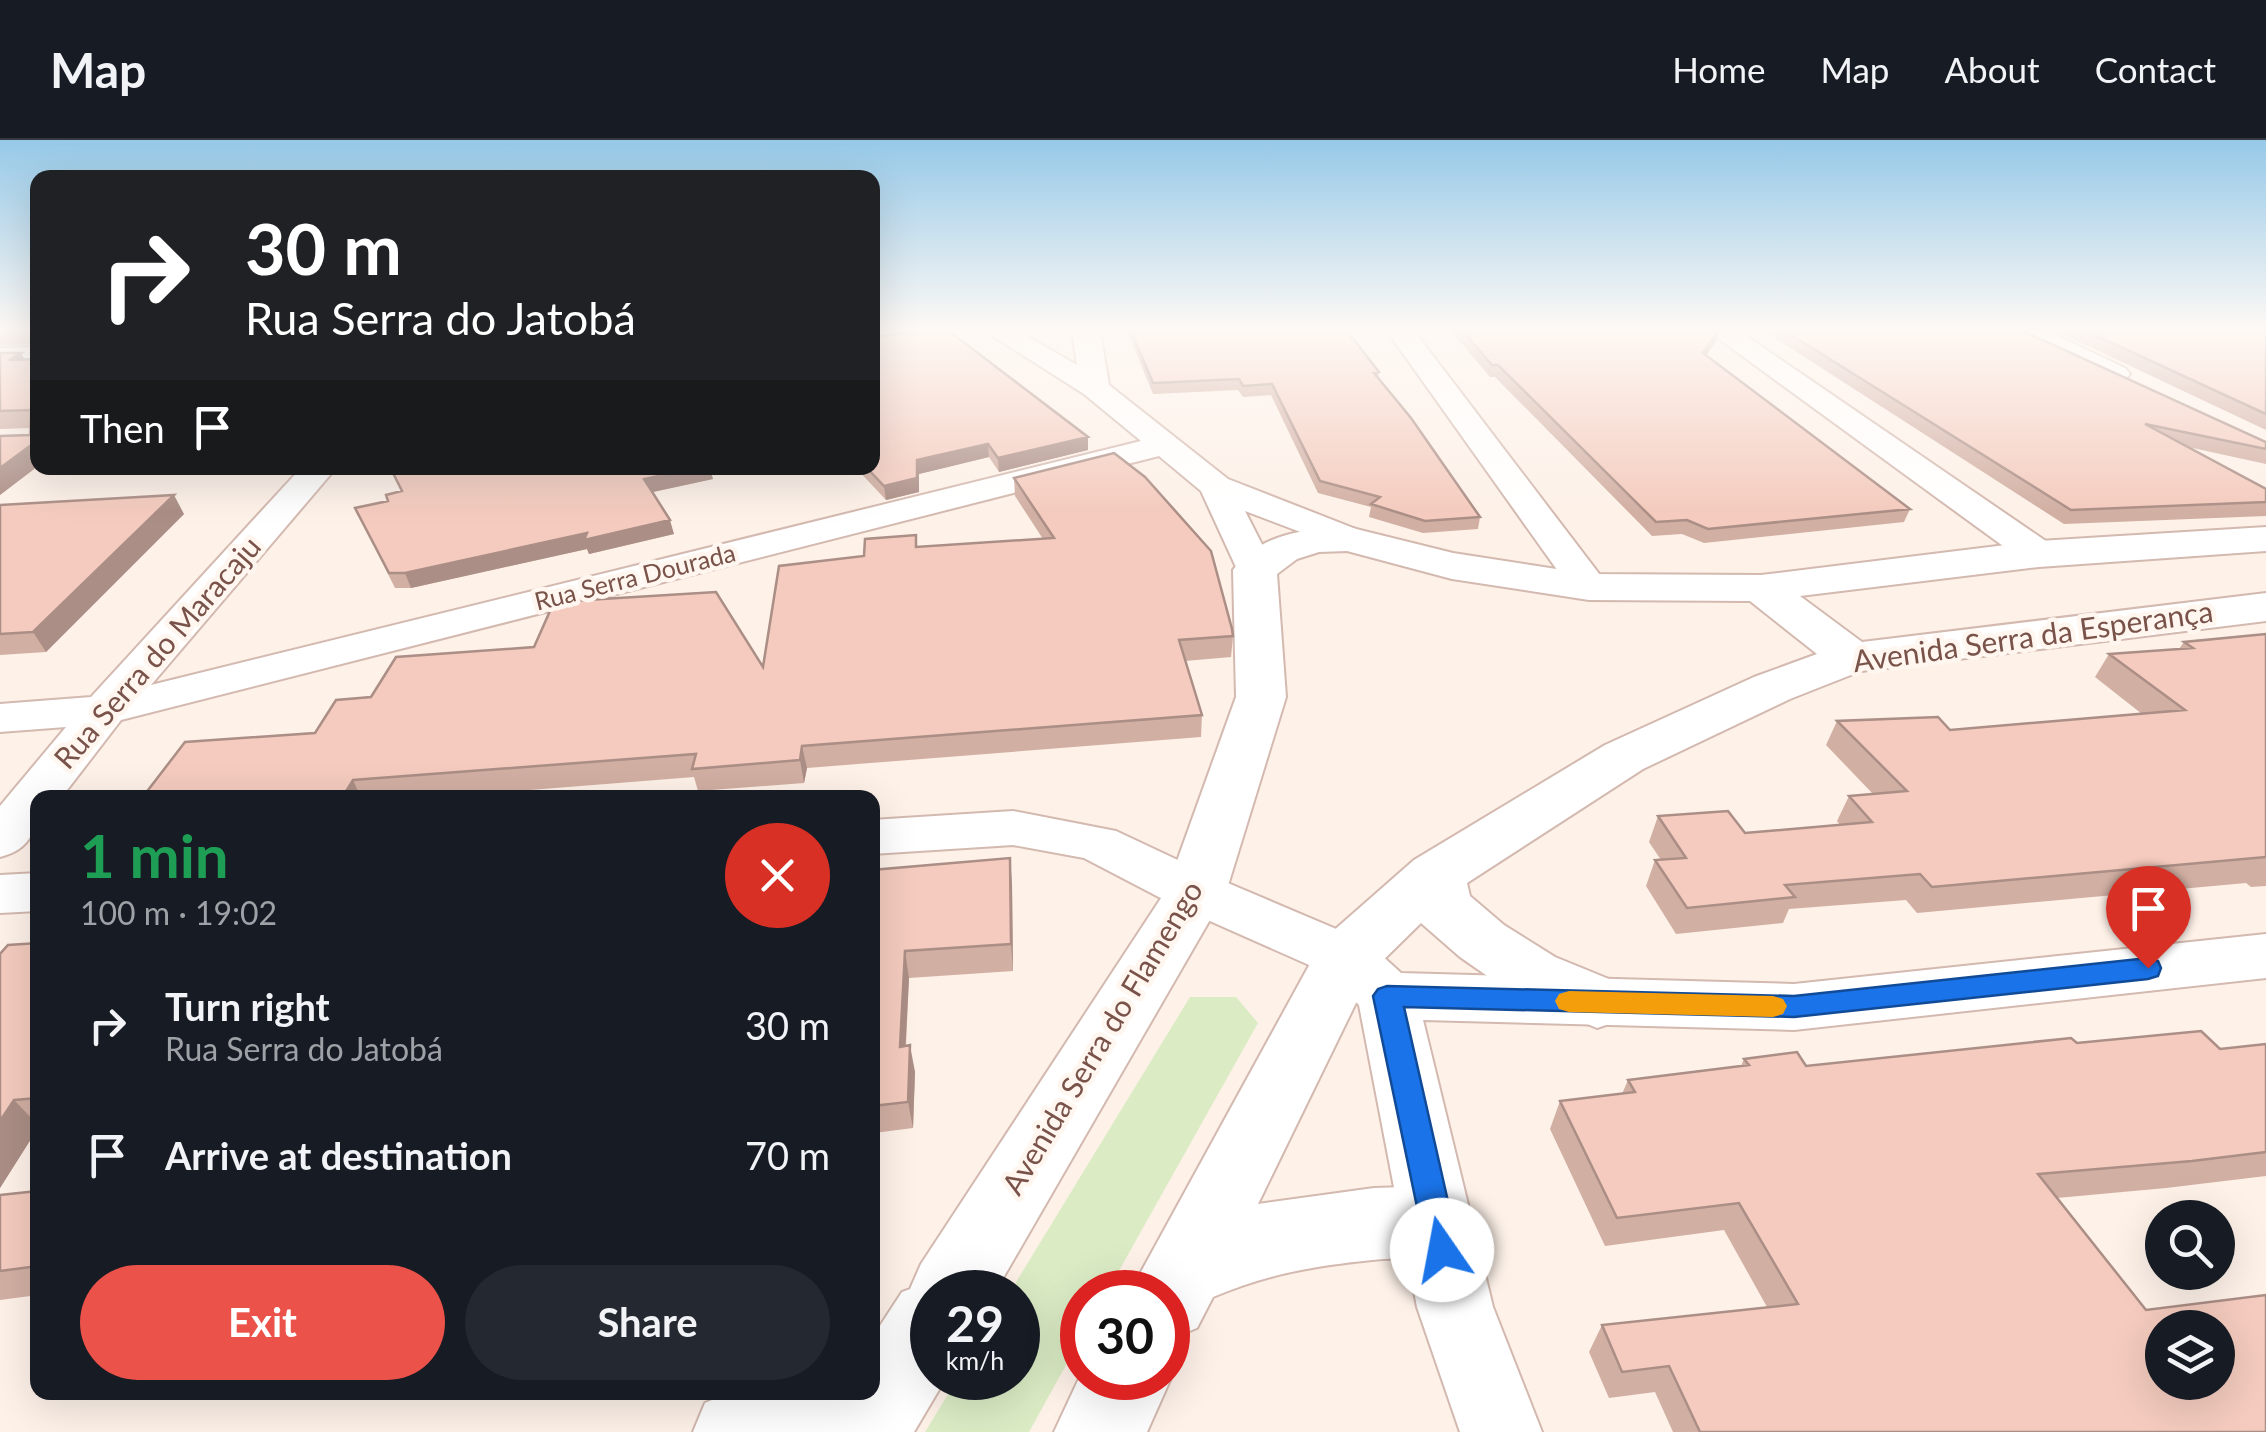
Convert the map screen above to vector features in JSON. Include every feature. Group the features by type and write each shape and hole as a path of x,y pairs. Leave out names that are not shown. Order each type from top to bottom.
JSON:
{"street":[{"path":"1098,391 1216,486 1348,539 1452,566 1589,587 1761,588 2040,554 2266,540"},
{"path":"1445,391 1589,587"},
{"path":"1807,391 2040,554"},
{"name":"Rua Serra Dourada","path":"0,718 105,710 1165,444"},
{"name":"Rua Serra do Maracaju","path":"40,790 105,710 312,475"},
{"name":"Avenida Serra do Flamengo","path":"964,1270 1196,892 1261,698 1254,570 1216,486"},
{"path":"1254,570 1282,550 1318,540 1348,539"},
{"path":"1761,588 1852,658"},
{"name":"Avenida Serra da Esperança","path":"1367,977 1435,875 1624,757 1772,688 1852,658 2266,608"},
{"name":"Rua Serra do Maracaju","path":"0,840 30,803"},
{"path":"880,836 1014,828 1097,843 1367,977 1597,1002 1794,1007 2266,956"},
{"path":"1435,875 1441,906 1482,942 1532,974 1597,1002"},
{"path":"0,894 30,892"},
{"path":"1367,977 1436,1222 1454,1307 1501,1432"},
{"path":"1184,1270 1367,977"},
{"path":"1190,1277 1263,1239 1374,1224 1436,1222"},
{"path":"734,1432 868,1426 910,1357"},
{"path":"1099,1432 1116,1400"}],"green space":[{"path":"1190,997 1236,997 1258,1023 1119,1270 1060,1270 1060,1376 1029,1432 925,1432 945,1400 1040,1400 1040,1270 1023,1270"}],"building":[{"path":"0,391 30,391 30,410 0,411"},
{"path":"880,391 1028,391 1088,437 998,458 988,444 917,460 917,478 884,486 874,475 880,475"},
{"path":"1276,391 1389,391 1480,517 1425,521 1371,504 1380,497 1320,481"},
{"path":"1524,391 1754,391 1910,509 1708,529 1687,520 1656,522"},
{"path":"1881,391 2155,391 2266,442 2266,449 2145,424 2266,489 2266,502 2071,510"},
{"path":"2217,391 2266,391 2266,414"},
{"path":"30,435 30,446 0,468 0,436"},
{"path":"1114,453 1145,477 1211,551 1233,636 1179,640 1202,715 802,746 800,760 692,769 696,754 353,780 347,790 148,790 185,742 315,733 336,700 371,697 396,657 534,647 554,602 716,592 763,667 779,566 864,556 865,539 916,535 916,547 1054,538 1014,478"},
{"path":"394,475 663,475 644,479 670,520 584,540 587,533 405,573 389,573 355,508 388,501 386,495 402,491"},
{"path":"174,495 33,632 0,634 0,505"},
{"path":"2266,634 2266,857 1932,887 1920,874 1785,885 1795,897 1687,908 1655,860 1686,858 1658,816 1728,811 1745,833 1872,822 1849,796 1907,791 1837,721 1938,717 1950,730 2185,710 2109,654 2193,648 2184,642"},
{"path":"1010,858 1011,944 905,951 900,1047 910,1045 908,1102 880,1105 880,869"},
{"path":"30,944 30,1099 14,1100 0,1121 0,954 8,945"},
{"path":"2201,1031 2220,1049 2266,1044 2266,1152 2038,1174 2146,1310 2266,1295 2266,1432 1700,1432 1669,1366 1622,1372 1602,1325 1798,1304 1739,1203 1617,1218 1560,1101 1635,1092 1628,1080 1749,1065 1744,1059 1797,1052 1806,1066 2071,1038 2077,1043"},
{"path":"30,1192 30,1267 0,1271 0,1195"}],"slow traffic":[{"path":"1569,1001 1773,1006"}],"route":[{"path":"1442,1250 1387,996 1794,1007 2148,968"}]}
